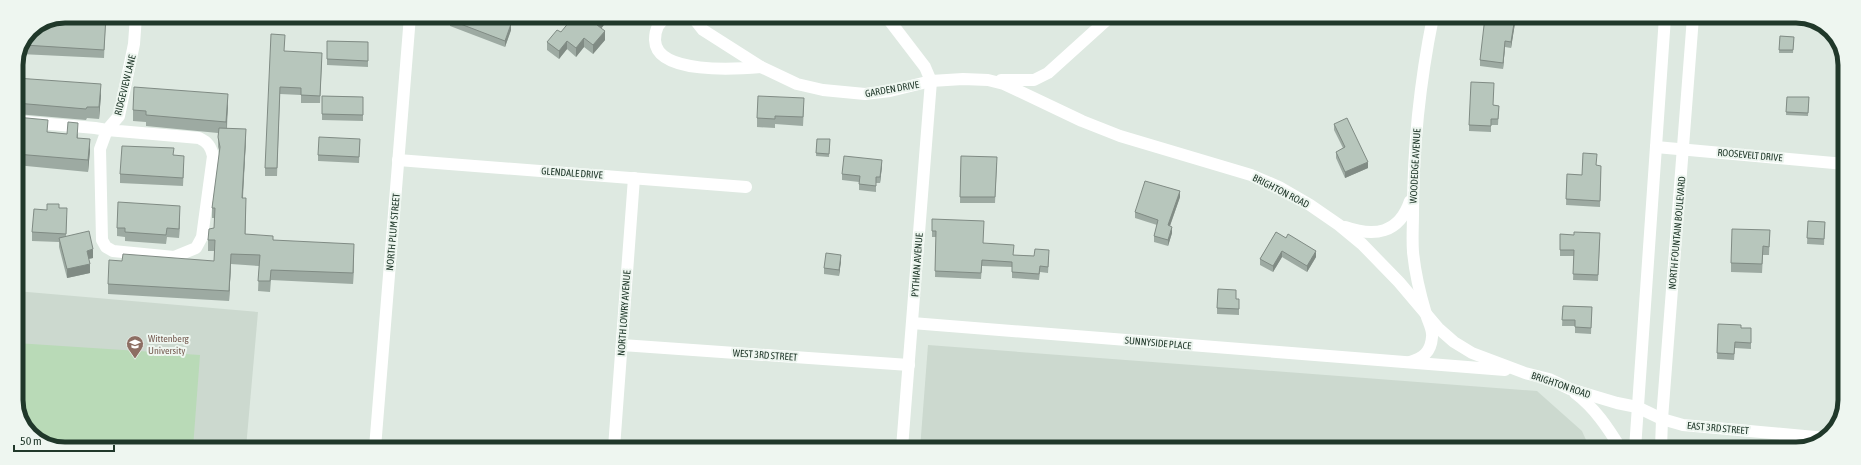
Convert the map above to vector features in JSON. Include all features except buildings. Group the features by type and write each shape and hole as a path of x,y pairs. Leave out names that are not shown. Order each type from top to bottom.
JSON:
{"street":[{"name":"RIDGEVIEW LANE","path":"107,130 199,138 206,142 211,148 213,156 202,237 196,248 174,257 113,251 106,247 102,240 100,149 107,130 119,116 134,44 136,23"},
{"name":"NORTH PLUM STREET","path":"375,442 409,23"},
{"name":"GARDEN DRIVE","path":"661,23 658,26 655,35 655,43 659,50 670,60 682,65 695,67 733,69 761,67"},
{"name":"GARDEN DRIVE","path":"698,23 703,30 761,67 797,84 847,94 865,94 890,91 931,81"},
{"path":"891,23 925,67 931,81"},
{"path":"988,80 1034,80 1048,73 1103,23"},
{"name":"WOODEDGE AVENUE","path":"1426,314 1417,278 1413,252 1413,192 1415,147 1420,99 1432,23"},
{"path":"1634,442 1665,23"},
{"name":"NORTH FOUNTAIN BOULEVARD","path":"1661,442 1693,23"},
{"name":"BRIGHTON ROAD","path":"931,81 963,79 988,80 1004,84 1082,121 1114,133 1251,175 1279,187 1310,205 1339,225 1362,244 1399,282 1426,314 1454,342 1472,353 1525,372 1549,378 1570,389 1617,403 1637,407"},
{"name":"PYTHIAN AVENUE","path":"903,442 931,81"},
{"path":"23,122 107,130"},
{"name":"ROOSEVELT DRIVE","path":"1656,147 1838,163"},
{"name":"GLENDALE DRIVE","path":"398,160 746,187"},
{"name":"NORTH LOWRY AVENUE","path":"614,442 634,178"},
{"path":"1339,225 1361,232 1370,233 1382,231 1403,218 1413,192"},
{"name":"SUNNYSIDE PLACE","path":"1404,363 1419,359 1426,355 1430,347 1432,329 1426,314"},
{"name":"SUNNYSIDE PLACE","path":"912,323 1525,372"},
{"name":"WEST 3RD STREET","path":"622,345 909,365"},
{"path":"1570,389 1592,408 1616,442"},
{"name":"EAST 3RD STREET","path":"1637,407 1662,419 1683,425 1815,437"}],"shaded area":[{"name":"Wittenberg University","path":"23,292 258,312 247,442 65,442 51,440 37,432 26,416 23,403"},
{"path":"928,345 1537,391 1582,431 1587,442 921,442"}],"green space":[{"path":"23,343 200,355 193,442 57,441 51,440 37,432 26,416 23,403"}],"place":[{"name":"Wittenberg University","path":"135,359"}]}
